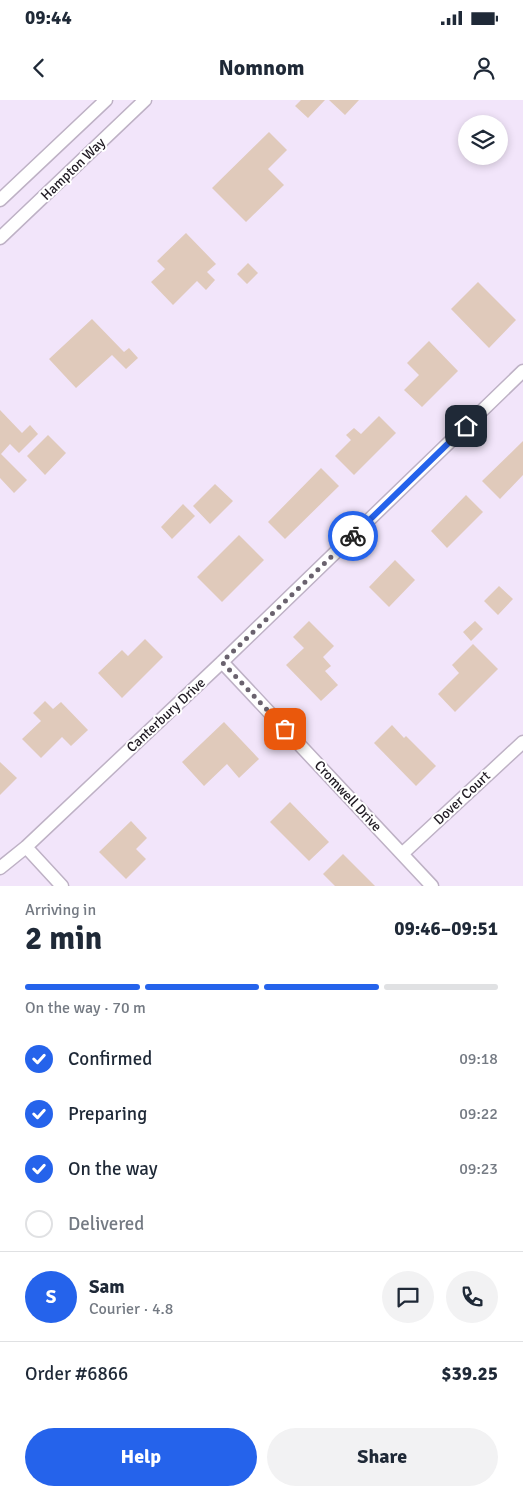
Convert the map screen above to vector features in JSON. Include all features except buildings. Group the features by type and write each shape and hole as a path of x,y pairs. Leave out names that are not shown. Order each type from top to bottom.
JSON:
{"street":[{"name":"Hampton Way","path":"0,200 106,100"},
{"name":"Hampton Way","path":"0,238 145,100"},
{"name":"Canterbury Drive","path":"0,868 26,847 222,662 523,371"},
{"name":"Cromwell Drive","path":"222,662 432,886"},
{"name":"Dover Court","path":"402,854 523,742"},
{"path":"26,847 62,886"}],"way so far":[{"path":"285,729 222,662 353,536"}],"route":[{"path":"353,536 466,426"}]}
